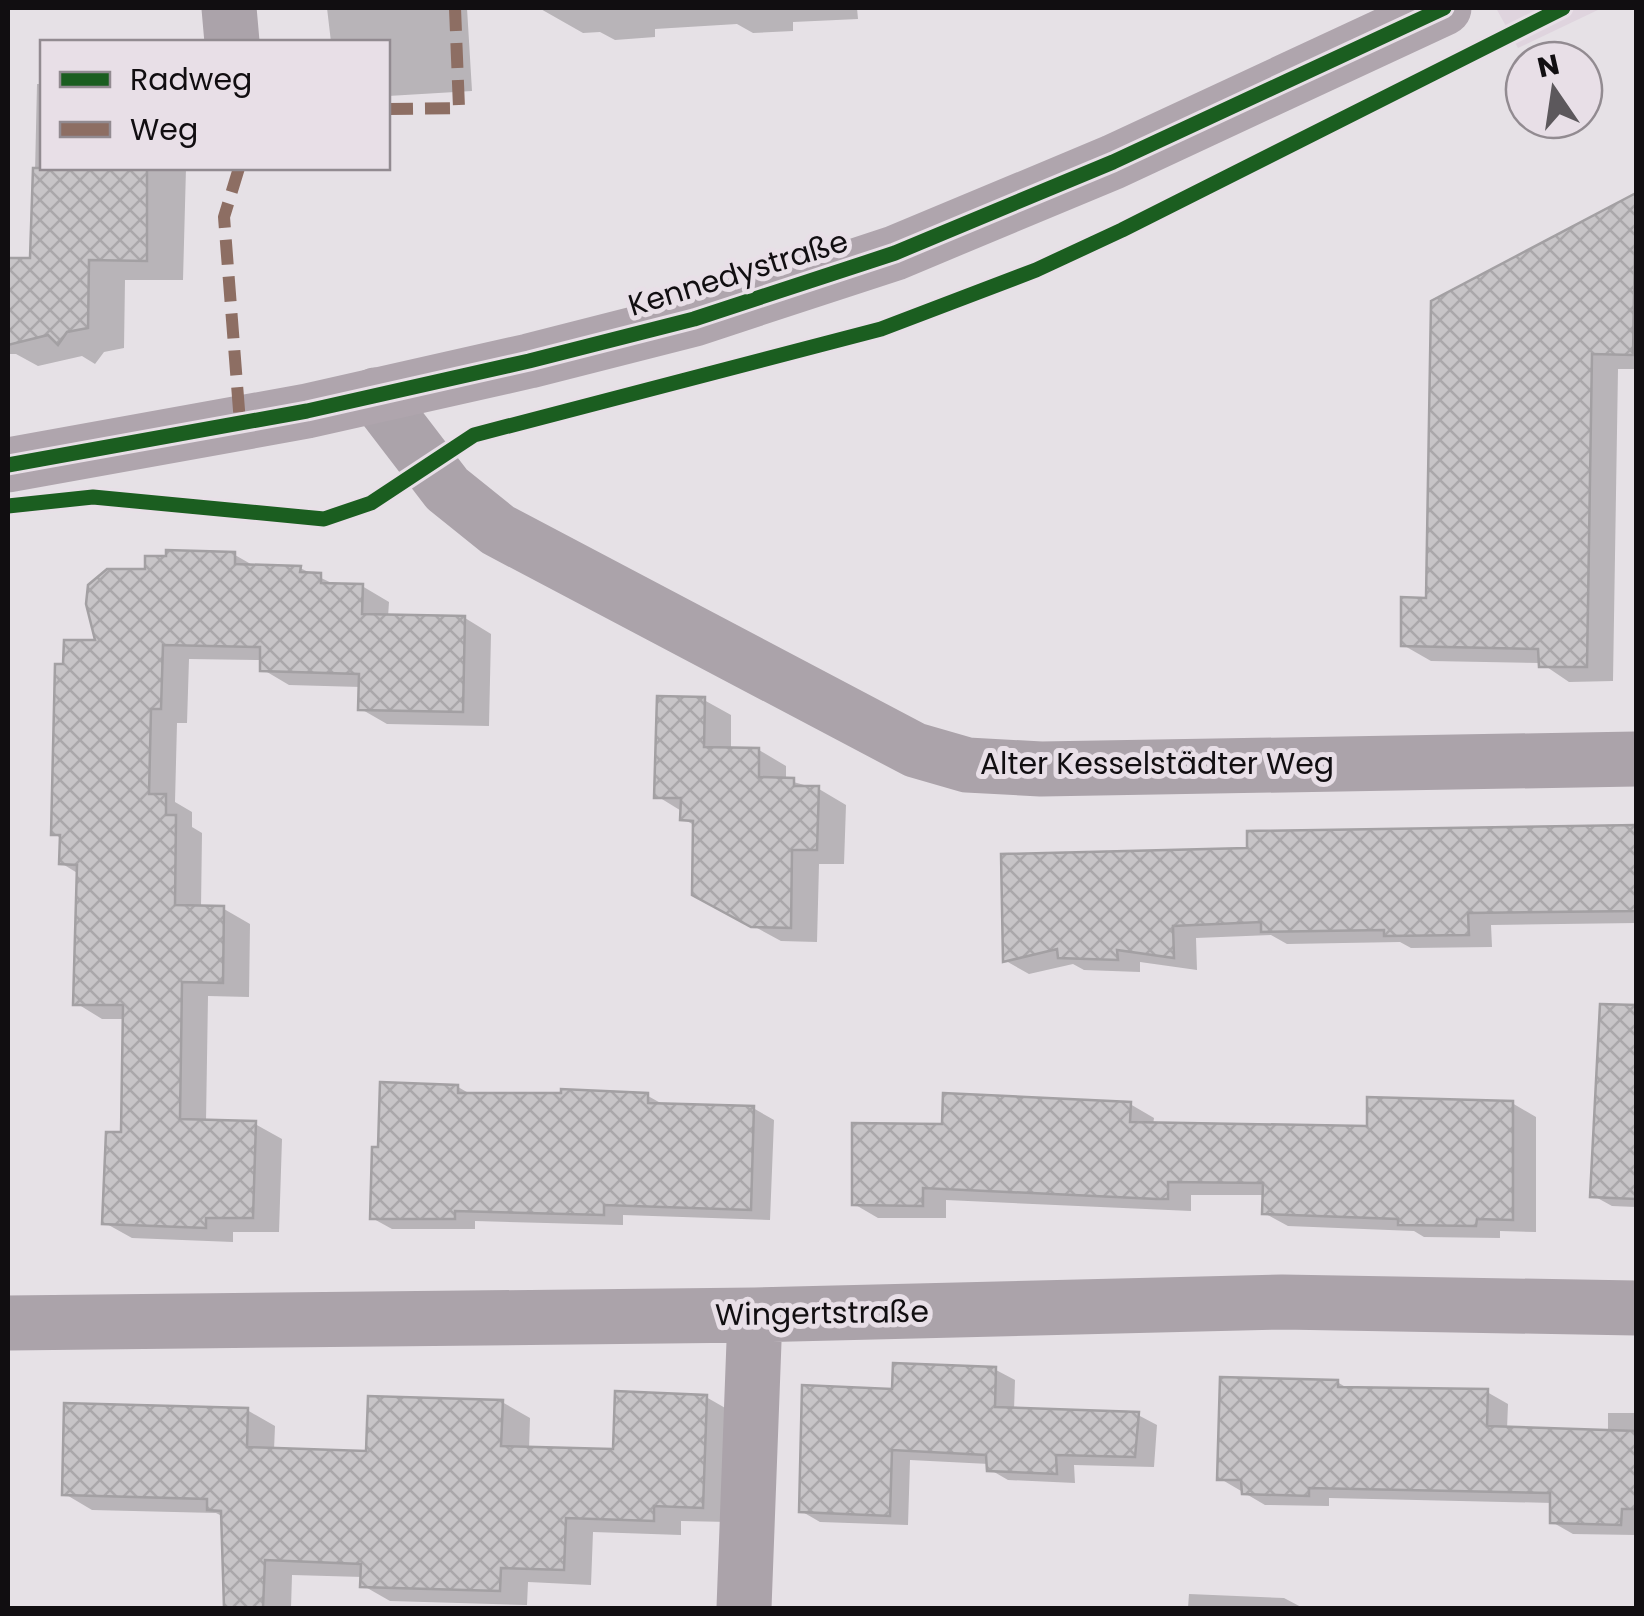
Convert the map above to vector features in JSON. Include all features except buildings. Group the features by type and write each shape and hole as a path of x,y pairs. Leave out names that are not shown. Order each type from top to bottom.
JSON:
{"main road":[{"name":"Kennedystraße","path":"8,465 308,411 694,319 896,254 1113,162 1444,8"}],"street":[{"path":"229,8 232,40"},
{"name":"Alter Kesselstädter Weg","path":"375,394 447,489 498,530 916,750 950,760 968,765 1041,769 1636,759"},
{"name":"Wingertstraße","path":"8,1323 755,1315 1282,1302 1636,1308"},
{"path":"744,1608 755,1315"}],"shaded area":[{"path":"1496,8 1602,8 1535,40 1514,40"}],"marked path":[{"path":"390,109 459,108 455,8"},
{"path":"238,170 224,217 240,423"}],"cycle path":[{"path":"8,465 307,411 694,319 895,253 1113,162 1444,8"},
{"path":"8,506 93,497 324,519 371,503 474,435 881,329 1036,270 1563,8"}]}
